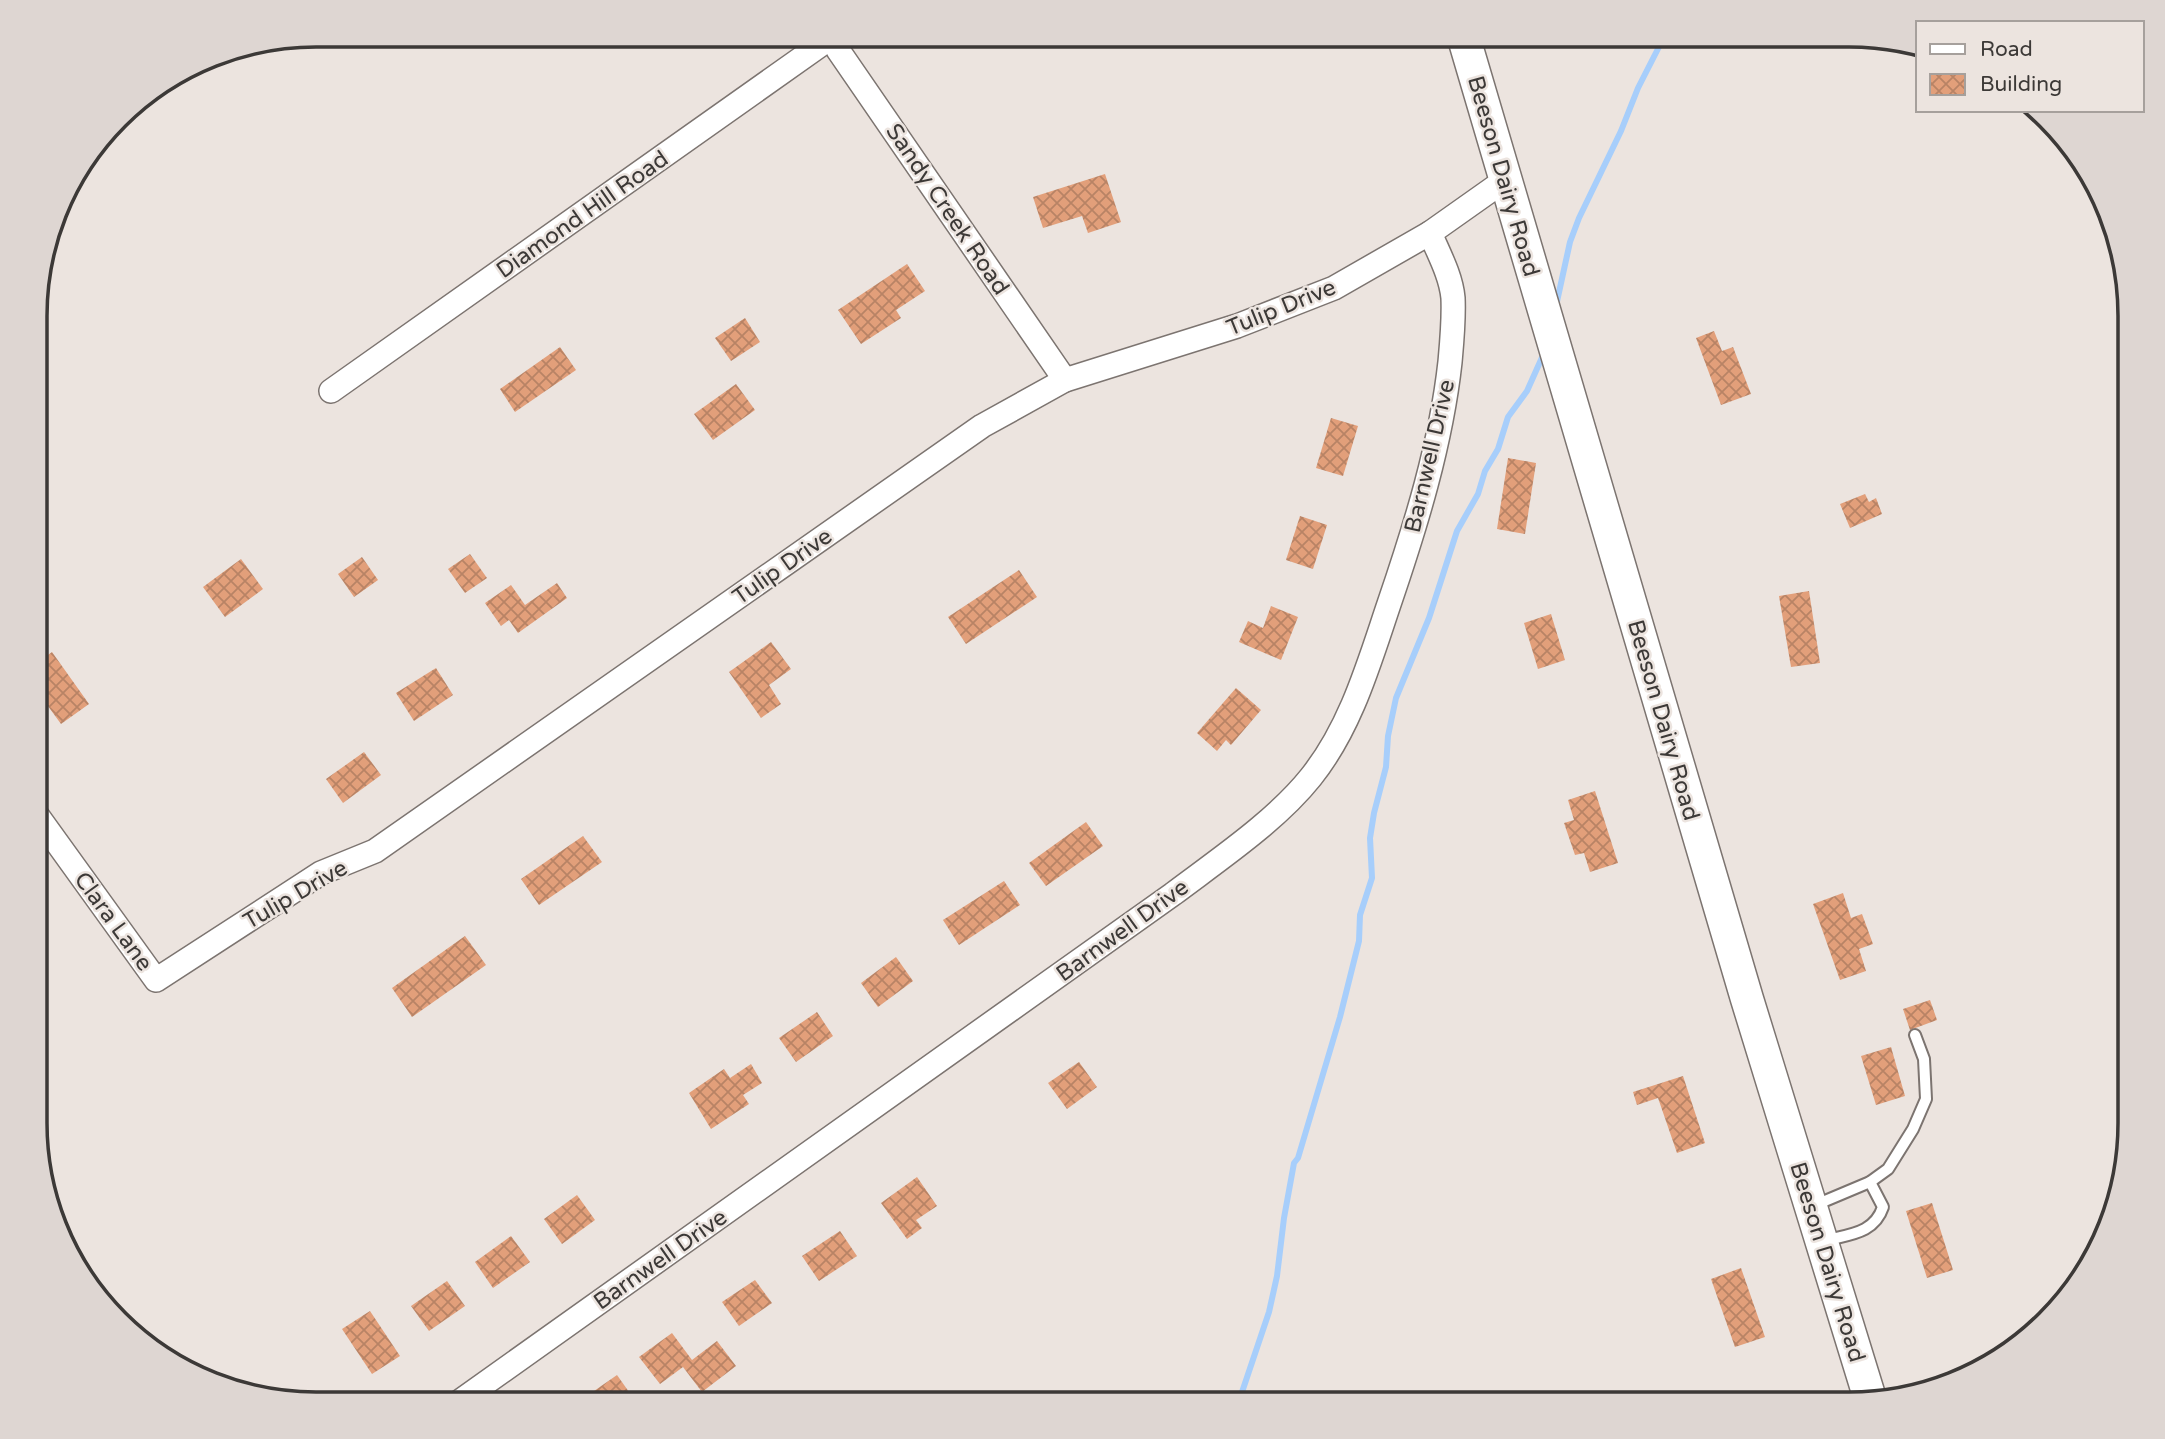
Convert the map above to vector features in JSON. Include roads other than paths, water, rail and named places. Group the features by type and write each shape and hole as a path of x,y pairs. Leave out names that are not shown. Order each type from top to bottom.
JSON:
{"street":[{"name":"Diamond Hill Road","path":"331,391 817,47"},
{"name":"Sandy Creek Road","path":"837,47 1065,380"},
{"name":"Beeson Dairy Road","path":"1466,47 1746,999 1868,1391"},
{"name":"Tulip Drive","path":"170,971 321,873 375,851 982,426 1065,380 1237,327 1335,288 1430,233 1505,180"},
{"name":"Barnwell Drive","path":"473,1392 1173,894 1226,855 1284,805 1310,778 1331,748 1349,714 1370,661 1403,563 1436,445 1446,398 1454,324 1453,295 1430,233"},
{"name":"Clara Lane","path":"47,829 156,980 170,971"}],"lane":[{"path":"1811,1207 1870,1182 1888,1169 1913,1129 1926,1099 1924,1059 1915,1035"},
{"path":"1821,1241 1864,1229 1879,1220 1883,1207 1870,1182"}],"waterway":[{"path":"1556,306 1570,242 1579,218 1659,47"},
{"path":"1242,1392 1269,1312 1294,1163 1298,1158 1340,1017 1359,941 1360,915 1372,878 1370,838 1386,767 1388,736 1396,698 1429,618 1457,531 1478,494 1485,471 1498,449 1508,417 1527,391 1544,353"}]}
